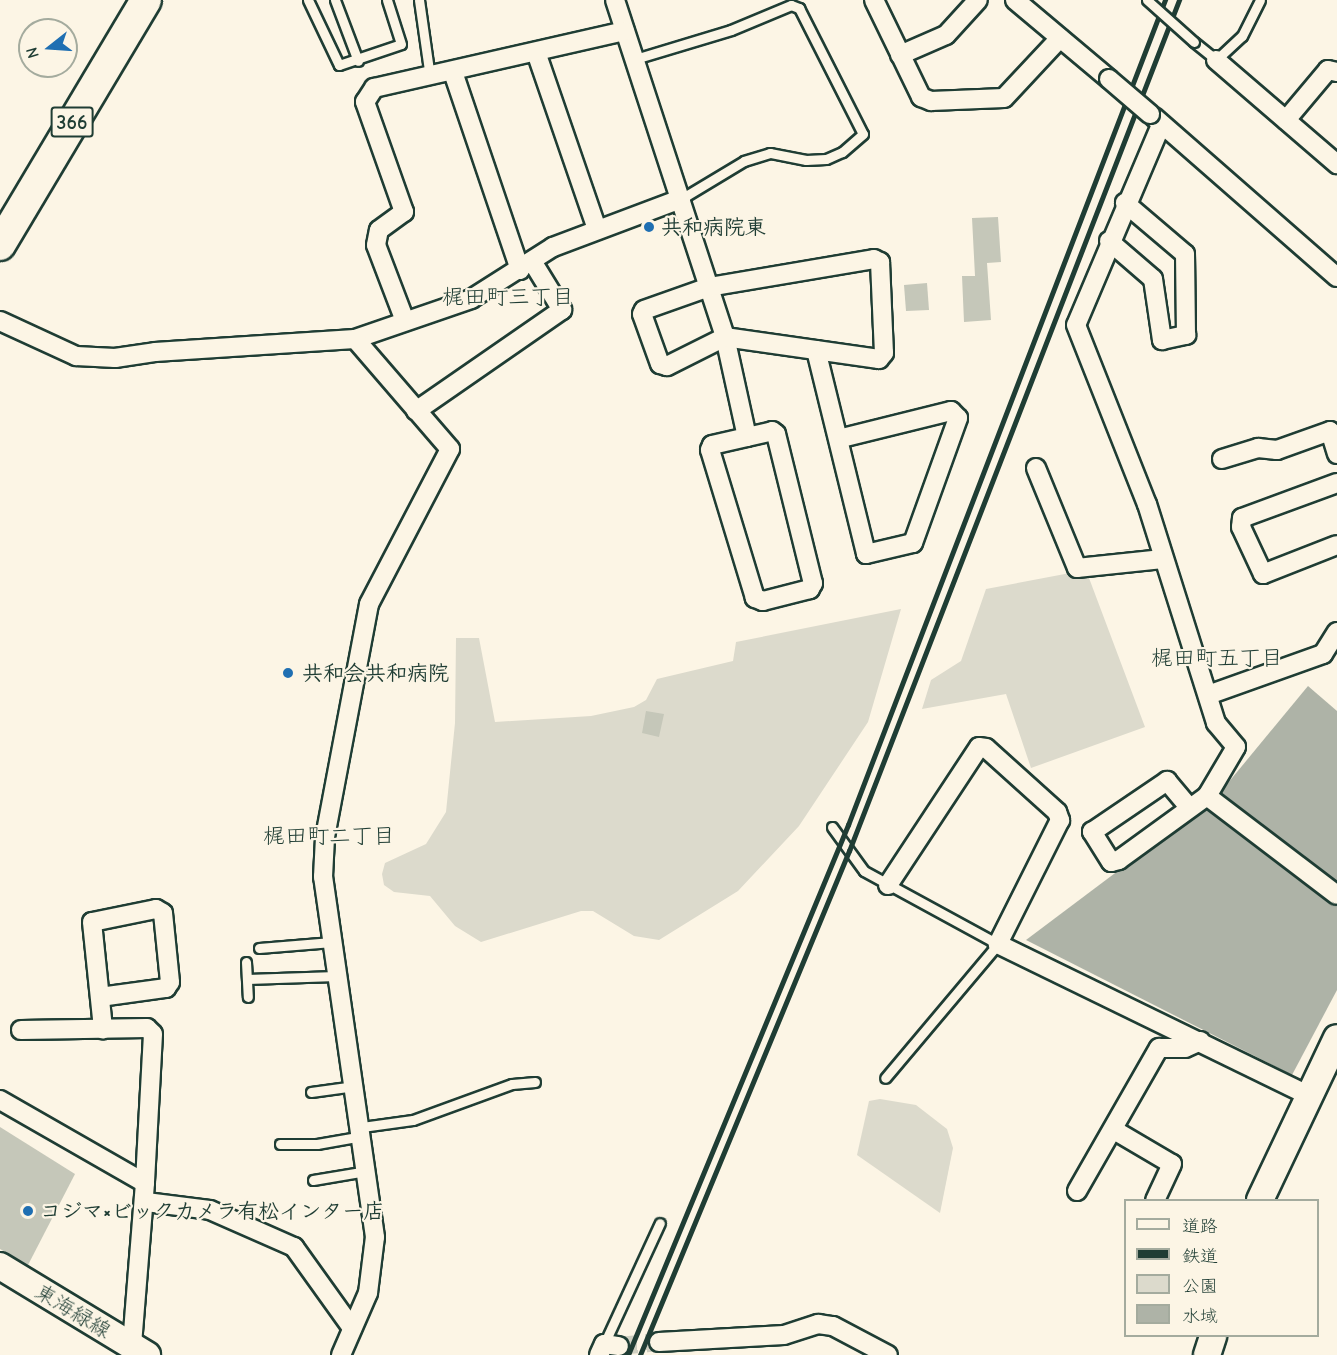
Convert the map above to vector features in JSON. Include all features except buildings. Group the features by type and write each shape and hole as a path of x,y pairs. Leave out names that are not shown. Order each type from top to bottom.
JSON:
{"highway":[{"name":"366","path":"0,245 146,0"}],"main road":[{"path":"1260,1199 1337,1038"},
{"name":"東海緑線","path":"1,1269 139,1351"},
{"path":"1207,1355 1212,1337"}],"street":[{"path":"615,0 725,337 747,437"},
{"path":"874,0 921,97 931,101 1004,98 1060,38"},
{"path":"900,55 946,35 978,0"},
{"path":"1015,0 1337,277"},
{"path":"405,321 376,245 379,230 404,212 365,102 374,88 453,72 626,31"},
{"path":"536,52 597,229"},
{"path":"1216,60 1337,164"},
{"path":"1286,120 1328,70 1337,72"},
{"path":"416,411 562,310 526,266 453,72"},
{"path":"1156,119 1076,325 1147,504 1216,723 1236,747 1207,796 1119,860 1111,862 1092,832 1167,781 1189,807"},
{"path":"0,321 76,356 105,358 356,339 471,299 526,266 597,229 681,199"},
{"path":"1109,241 1153,279 1162,340 1186,335 1185,254 1125,203"},
{"path":"874,259 880,262 884,353 879,359 725,337 667,366 660,364 642,314 644,310 709,287 874,259"},
{"path":"341,1355 368,1293 374,1260 363,1132 336,976 323,877 325,837 369,604 450,449 356,339"},
{"path":"816,350 866,554 913,543 958,418 951,411 838,439"},
{"path":"772,431 776,434 813,583 810,589 763,601 755,598 710,450 712,445 747,437 772,431"},
{"path":"1222,459 1258,448 1277,450 1330,431 1337,454"},
{"path":"1036,468 1077,568 1163,559"},
{"path":"1337,483 1242,519 1241,527 1263,574 1337,545"},
{"path":"1208,695 1323,654 1337,632"},
{"path":"888,885 979,747 986,748 1057,812 1060,820 998,944 1308,1095"},
{"path":"1207,796 1337,895"},
{"path":"100,997 166,988 170,982 163,913 156,909 92,922 103,1029"},
{"path":"21,1030 147,1028 153,1034 139,1351"},
{"path":"1077,1191 1159,1048 1185,1048 1201,1041"},
{"path":"0,1100 145,1184"},
{"path":"1114,1130 1172,1164 1155,1199"},
{"path":"146,1202 210,1210 294,1247 352,1328"},
{"path":"658,1342 784,1335 818,1324 833,1326 888,1355"}],"lane":[{"path":"308,0 335,62 346,65 401,44 387,0"},
{"path":"335,0 358,61"},
{"path":"419,0 430,77"},
{"path":"1147,0 1216,60 1242,36 1260,0"},
{"path":"635,59 731,30 791,5 799,8 863,134 842,152 826,159 806,160 770,153 744,161 681,199"},
{"path":"832,827 864,871 998,944 885,1078"},
{"path":"259,948 332,942"},
{"path":"246,962 248,997"},
{"path":"247,979 336,976"},
{"path":"280,1144 317,1144 413,1120 512,1084 535,1082"},
{"path":"311,1092 354,1086"},
{"path":"314,1180 368,1171"},
{"path":"607,1348 660,1223"}],"green space":[{"path":"1086,570 1145,727 1031,768 1006,694 922,709 931,680 961,661 986,589"},
{"path":"901,609 868,722 799,826 738,891 659,940 634,936 593,911 581,911 481,942 455,926 430,896 394,892 384,885 382,874 385,863 426,844 446,812 455,723 456,638 479,638 495,722 591,716 634,707 646,700 657,679 733,661 736,642"},
{"path":"880,1099 916,1105 947,1129 953,1148 940,1213 857,1155 869,1101"}],"water":[{"path":"1308,686 1337,711 1337,890 1218,795"},
{"path":"1203,807 1337,904 1337,990 1292,1075 1026,940"}],"tunnel":[{"path":"619,1346 659,1342"}],"railway":[{"path":"628,1355 848,825 1165,0"},
{"path":"640,1355 849,851 1179,0"}],"place":[{"name":"共和病院東","path":"649,227"},
{"name":"共和会共和病院","path":"288,673"},
{"name":"コジマ×ビックカメラ有松インター店","path":"28,1211"}],"district":[{"name":"梶田町三丁目","path":"508,298"},
{"name":"梶田町五丁目","path":"1217,659"},
{"name":"梶田町二丁目","path":"329,837"}]}
